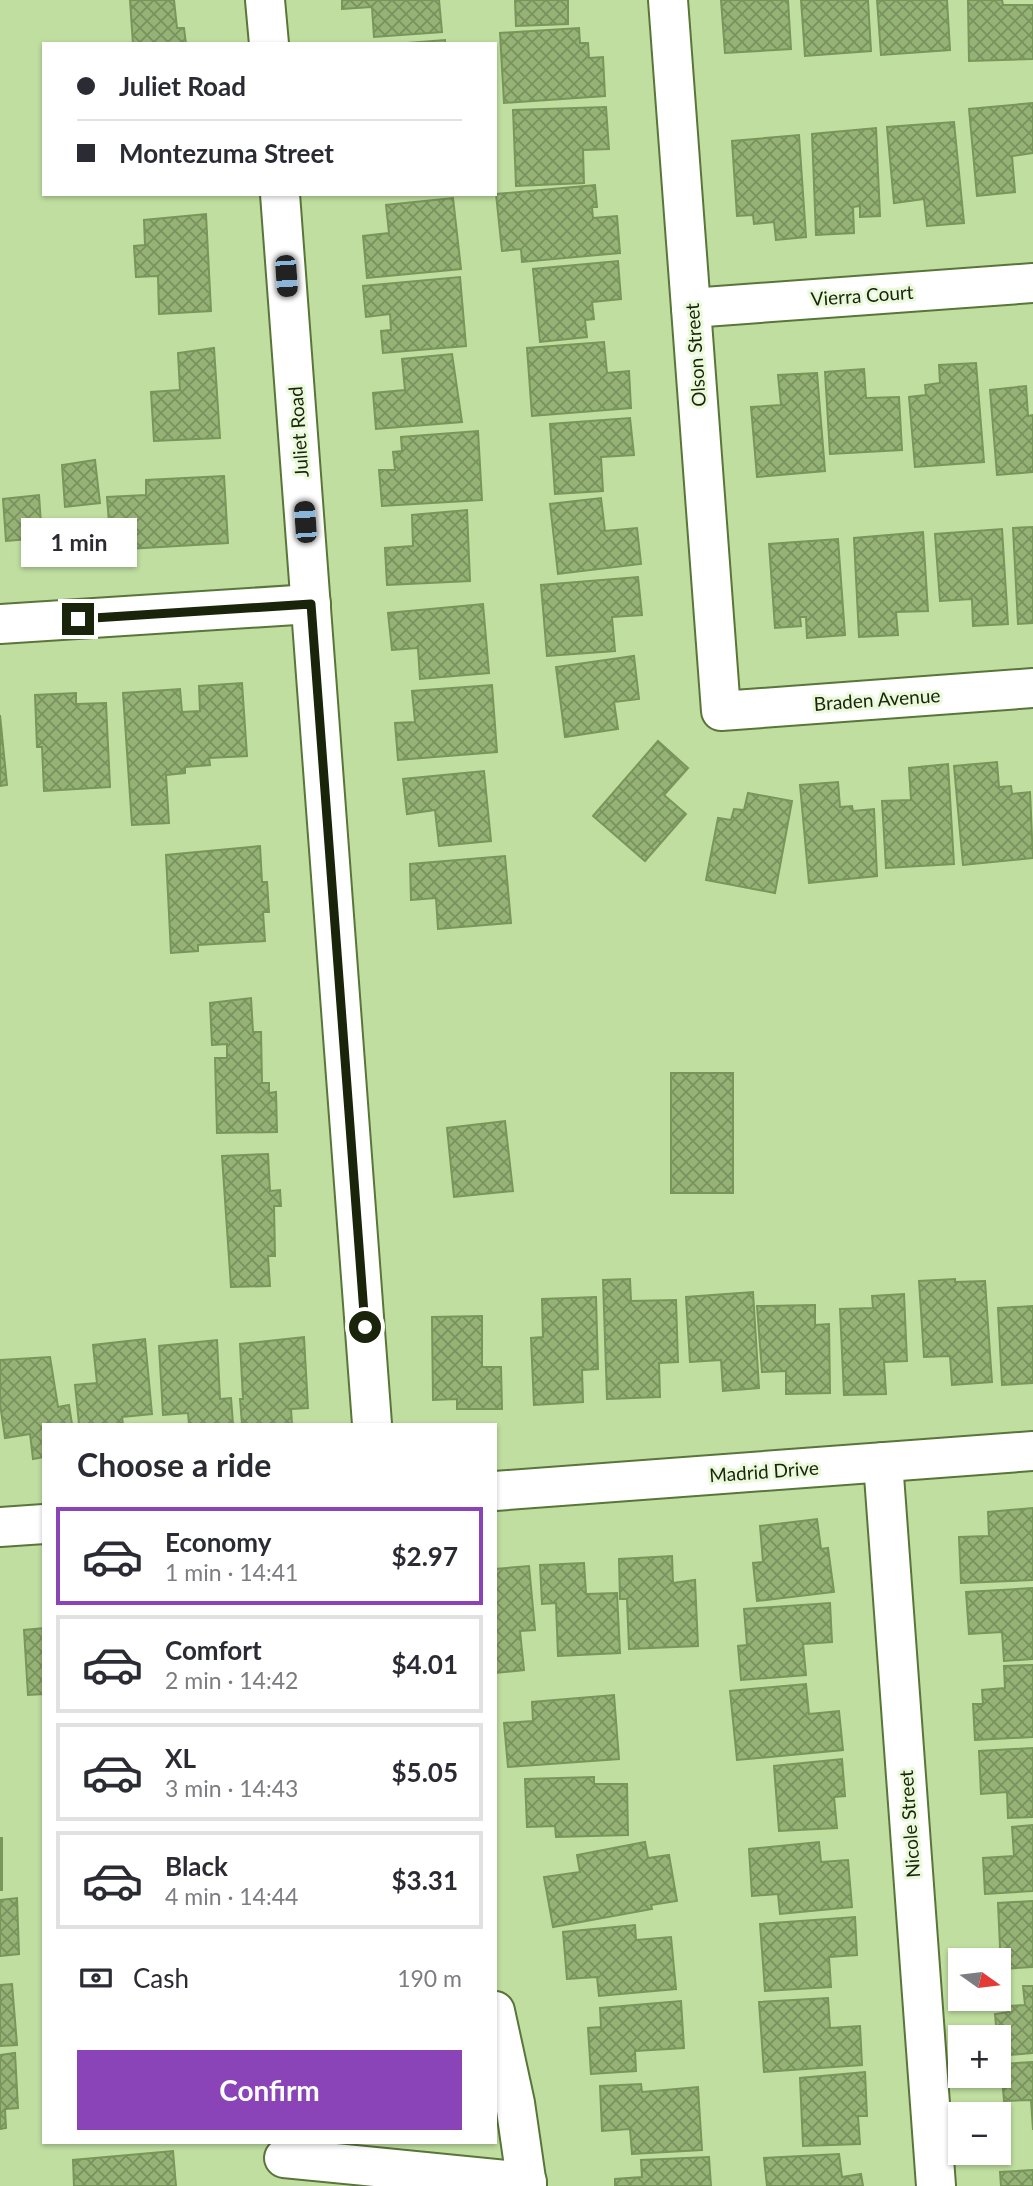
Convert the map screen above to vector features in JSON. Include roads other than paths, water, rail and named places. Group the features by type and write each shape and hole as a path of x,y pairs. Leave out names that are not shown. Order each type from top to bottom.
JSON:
{"street":[{"path":"265,0 269,42"},
{"name":"Olson Street","path":"668,0 721,710"},
{"name":"Juliet Road","path":"280,196 372,1423"},
{"name":"Vierra Court","path":"691,308 1033,283"},
{"path":"0,624 311,604"},
{"name":"Braden Avenue","path":"721,710 1033,688"},
{"name":"Madrid Drive","path":"497,1491 1033,1451"},
{"name":"Nicole Street","path":"883,1462 936,2186"},
{"path":"0,1527 42,1524"},
{"path":"284,2158 527,2184 515,2103 497,2020"}]}
